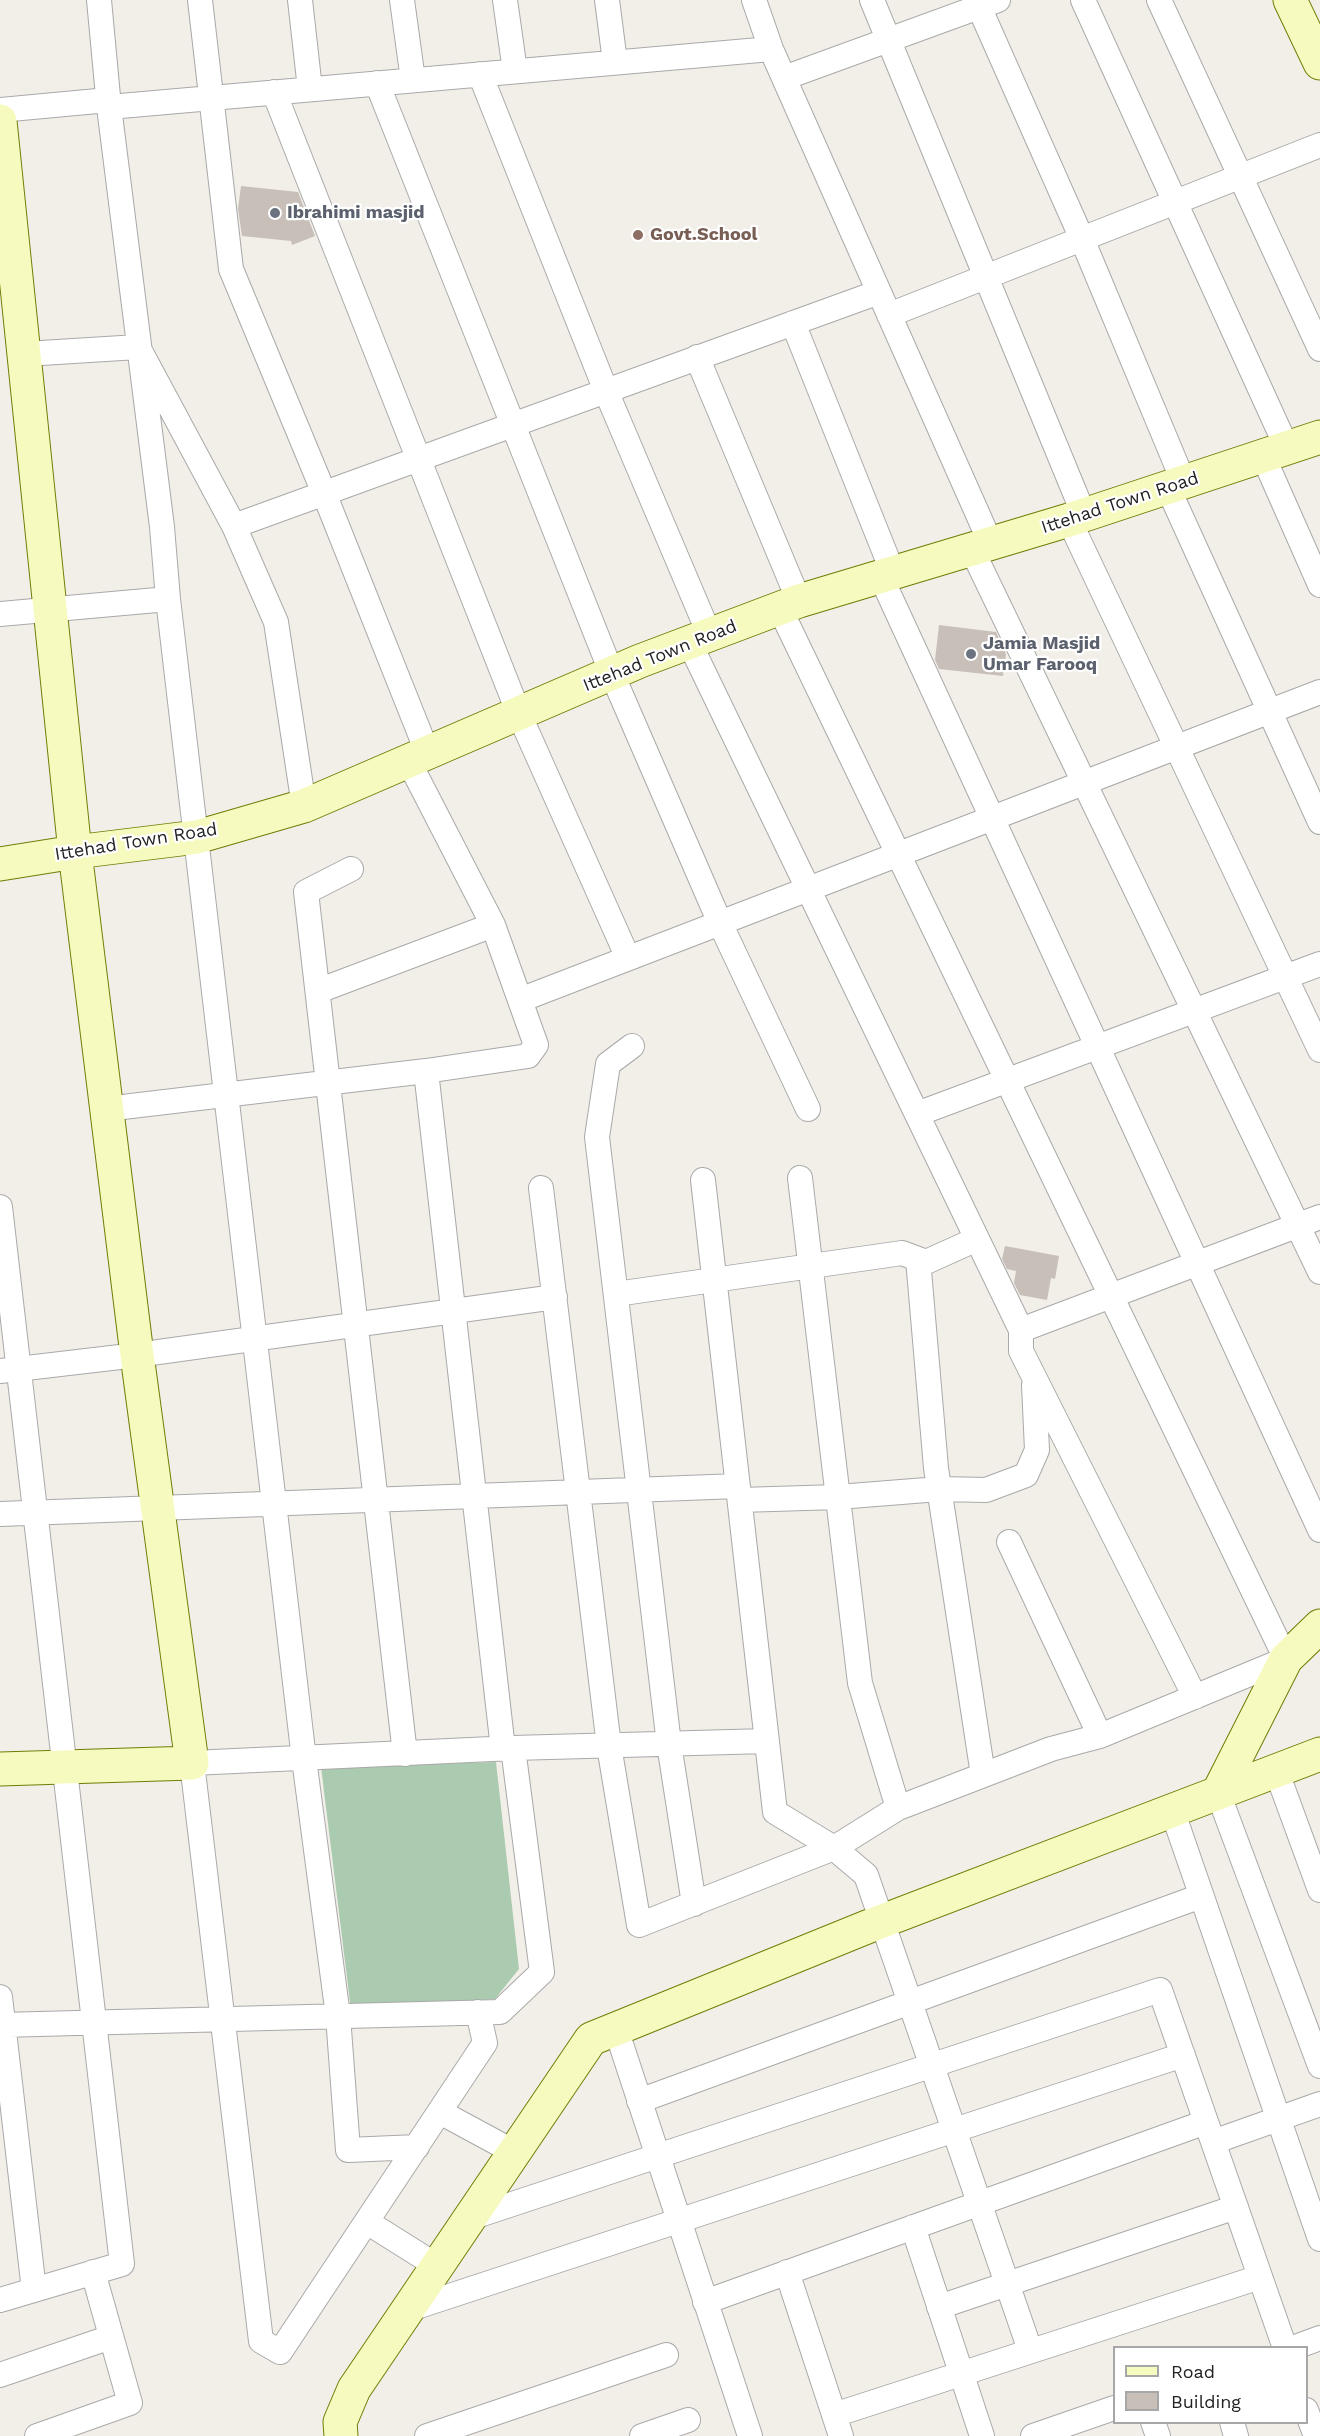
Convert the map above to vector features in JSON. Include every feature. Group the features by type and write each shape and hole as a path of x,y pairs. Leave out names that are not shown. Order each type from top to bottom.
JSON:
{"street":[{"path":"99,0 109,103 162,527 168,599 304,1759 338,2016 348,2150 417,2147"},
{"path":"106,1109 426,1071 528,1056 536,1045 493,925 419,758 324,493 231,269 200,0"},
{"path":"300,0 310,89"},
{"path":"402,0 413,80"},
{"path":"505,0 515,71"},
{"path":"607,0 615,62"},
{"path":"754,0 771,49 889,315 981,547 1084,783 1320,1272"},
{"path":"872,0 986,276 1076,517 1176,747 1320,1050"},
{"path":"1083,0 1175,202 1275,452 1320,585"},
{"path":"1159,0 1320,349"},
{"path":"1290,0 1320,63"},
{"path":"784,78 984,2 1082,239 1176,485 1270,711 1320,822"},
{"path":"0,110 211,98 771,49"},
{"path":"480,74 606,391 700,640 808,889 1021,1330 1021,1351 1195,1697"},
{"path":"377,83 612,674 720,923 808,1109"},
{"path":"274,92 519,714 628,958"},
{"path":"0,121 17,362 49,609 106,1109 192,1763 261,2340 280,2352 485,2043 478,2012"},
{"path":"889,315 1320,145"},
{"path":"234,526 879,292"},
{"path":"793,323 887,575 992,818 1320,1530"},
{"path":"17,362 138,347"},
{"path":"138,347 234,526 276,622 304,806"},
{"path":"697,357 790,605 898,855 1286,1659"},
{"name":"Ittehad Town Road","path":"0,864 197,837 304,806 612,674 790,605 1076,517 1320,437"},
{"path":"0,614 168,599"},
{"path":"520,1000 1320,692"},
{"path":"351,869 306,892 374,1500 405,1754"},
{"path":"318,991 493,925"},
{"path":"917,1114 1320,964"},
{"path":"632,1046 608,1064 597,1137 669,1744 694,1904"},
{"path":"2,2025 501,2012 542,1972 508,1749 475,1496 426,1071"},
{"path":"800,1178 860,1683 898,1808"},
{"path":"703,1180 775,1812 834,1848 866,1875 1030,2350"},
{"path":"541,1188 609,1746 639,1925 834,1848 898,1808 1051,1749 1100,1736 1286,1659"},
{"path":"0,1207 9,1370 36,1513 122,2264 0,2300"},
{"path":"1021,1330 1320,1217"},
{"path":"616,1294 902,1253 926,1262 978,1239"},
{"path":"918,1259 939,1489 983,1776"},
{"path":"9,1370 137,1355 555,1297"},
{"path":"0,1514 640,1490 838,1497 939,1489 986,1491 1026,1475 1037,1450 1034,1375"},
{"path":"1009,1542 1100,1736"},
{"path":"1320,1626 1286,1659 1218,1793 1320,2066"},
{"path":"0,1769 767,1741"},
{"path":"341,2436 340,2422 354,2389 591,2039 882,1922 1320,1754"},
{"path":"1276,1770 1320,1890"},
{"path":"1172,1810 1320,2239"},
{"path":"639,2101 1201,1896"},
{"path":"470,2218 1161,1990 1284,2346"},
{"path":"0,1997 34,2290"},
{"path":"616,2029 750,2436"},
{"path":"407,2310 1183,2055"},
{"path":"705,2302 979,2204 1210,2132 1278,2119 1320,2104"},
{"path":"440,2112 514,2152"},
{"path":"939,2307 1236,2206"},
{"path":"367,2222 437,2266"},
{"path":"913,2227 982,2436"},
{"path":"37,2436 130,2403 93,2272"},
{"path":"788,2272 837,2426 961,2372 1260,2277"},
{"path":"0,2375 111,2337"},
{"path":"1298,2346 1320,2338"},
{"path":"427,2436 666,2355"},
{"path":"1034,2436 1076,2429 1113,2409"},
{"path":"1308,2415 1316,2436"},
{"path":"642,2436 688,2420"}],"green space":[{"path":"496,1762 519,1969 495,1999 351,2010 321,1767"}],"building":[{"name":"Ibrahimi masjid","path":"241,186 298,192 315,236 292,245 291,241 242,236 238,209"},
{"name":"Jamia Masjid Umar Farooq","path":"939,625 996,632 1006,654 1003,676 939,669 935,660"},
{"path":"1005,1246 1059,1256 1055,1279 1051,1278 1047,1300 1020,1295 1014,1283 1016,1271 1007,1269 1002,1259"}],"place":[{"name":"Ibrahimi masjid","path":"275,213"},
{"name":"Govt.School","path":"638,235"},
{"name":"Jamia Masjid Umar Farooq","path":"971,654"}]}
